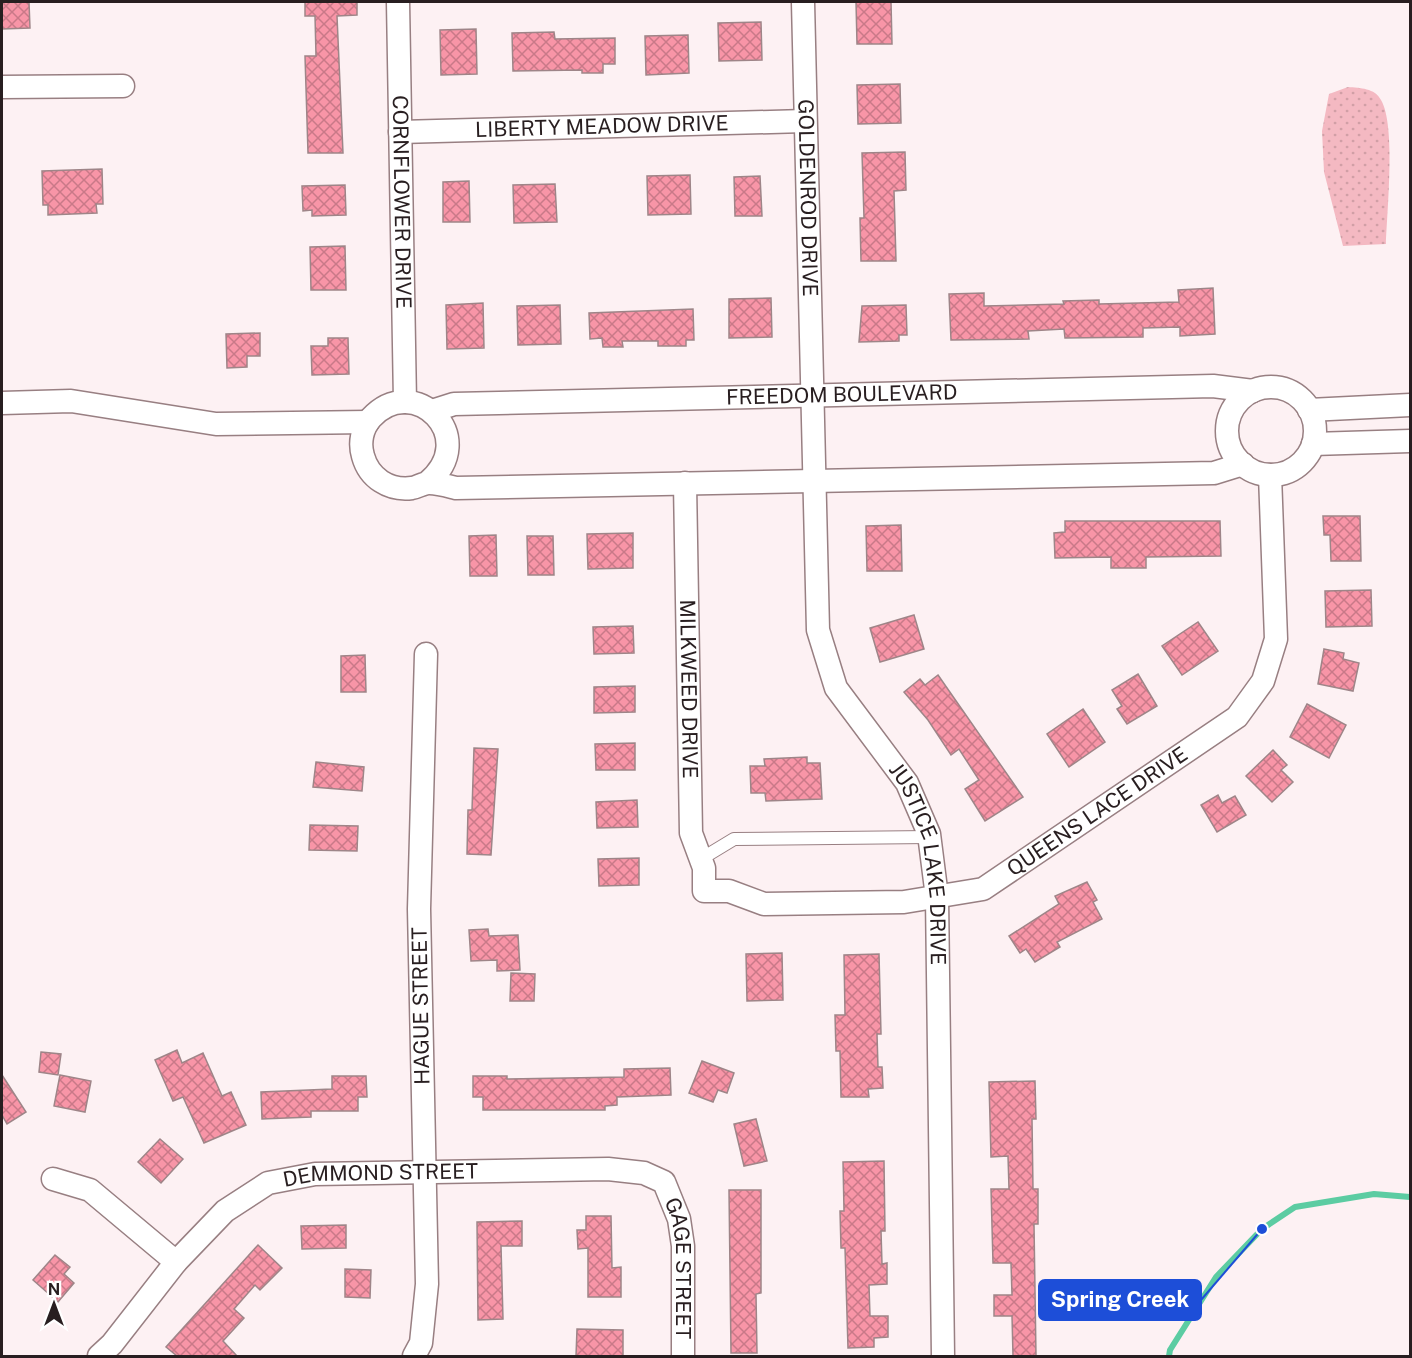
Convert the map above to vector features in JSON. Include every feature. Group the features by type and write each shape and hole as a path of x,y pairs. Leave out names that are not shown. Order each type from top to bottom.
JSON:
{"street":[{"name":"CORNFLOWER DRIVE","path":"398,2 405,402"},
{"name":"GOLDENROD DRIVE","path":"803,2 810,395"},
{"path":"2,87 123,86"},
{"name":"LIBERTY MEADOW DRIVE","path":"400,132 805,121"},
{"name":"FREEDOM BOULEVARD","path":"432,411 454,404 810,395 1213,386 1253,391"},
{"path":"1268,387 1282,388 1295,394 1309,410 1315,429 1313,444 1307,456 1297,466 1284,473 1270,475 1255,472 1233,453 1228,440 1227,425 1232,410 1241,399 1253,391 1268,387"},
{"name":"JUSTICE LAKE DRIVE","path":"810,395 818,630 836,688 907,783 930,837 937,897 943,1356"},
{"path":"2,403 71,401 216,424 368,422"},
{"path":"405,402 419,404 432,411 441,421 447,434 448,448 445,462 438,474 427,483 414,488 400,489 386,485 374,476 365,464 361,450 362,435 368,422 378,411 391,404 405,402"},
{"path":"1309,410 1410,405"},
{"path":"1313,444 1410,441"},
{"path":"427,483 456,488 1214,473 1243,464"},
{"name":"QUEENS LACE DRIVE","path":"704,891 729,891 764,904 904,902 983,889 1237,717 1263,681 1276,639 1270,475"},
{"name":"MILKWEED DRIVE","path":"685,483 691,833 704,868 704,891"},
{"name":"HAGUE STREET","path":"414,1356 422,1343 427,1284 419,909 426,654"},
{"name":"DEMMOND STREET","path":"99,1356 112,1344 176,1263 225,1211 268,1184 315,1174 608,1169 644,1173 664,1182"},
{"path":"53,1179 90,1190 176,1263"},
{"name":"GAGE STREET","path":"664,1182 679,1219 683,1246 684,1356"}],"lane":[{"path":"701,859 734,839 930,837"}],"shaded area":[{"path":"1348,87 1367,89 1375,93 1386,112 1389,191 1386,244 1343,246 1324,172 1322,131 1329,94"}],"building":[{"path":"2,2 29,2 30,28 2,29"},
{"path":"305,2 357,2 357,15 337,16 343,153 308,153 305,56 316,56 315,16 305,16"},
{"path":"856,2 891,2 892,44 857,44"},
{"path":"761,22 762,60 719,61 718,23"},
{"path":"476,29 477,74 441,75 440,30"},
{"path":"554,32 555,39 615,38 615,64 603,64 603,73 582,73 582,70 513,71 512,33"},
{"path":"688,35 689,73 646,75 645,36"},
{"path":"900,84 901,123 858,124 857,85"},
{"path":"905,152 906,190 894,191 896,261 861,261 860,218 864,218 862,153"},
{"path":"102,169 103,204 96,204 97,213 48,215 48,205 43,205 42,171"},
{"path":"690,175 691,214 648,215 647,176"},
{"path":"760,176 762,216 735,216 734,177"},
{"path":"469,181 470,222 443,222 443,182"},
{"path":"555,184 557,222 514,223 513,185"},
{"path":"345,185 346,215 312,216 312,210 303,211 302,186"},
{"path":"345,246 346,290 311,290 310,247"},
{"path":"1213,288 1215,334 1180,336 1180,327 1143,328 1143,337 1065,338 1064,329 1028,331 1029,339 951,340 949,294 984,293 984,306 1064,304 1063,301 1099,300 1099,304 1179,302 1178,290"},
{"path":"771,298 772,337 729,338 729,299"},
{"path":"483,303 484,348 447,349 446,305"},
{"path":"560,305 561,344 518,345 517,306"},
{"path":"906,305 907,335 899,335 899,341 859,342 862,306"},
{"path":"693,309 694,340 686,340 686,346 658,346 658,341 622,341 623,347 603,347 602,338 590,339 589,313"},
{"path":"260,333 260,356 247,356 247,367 227,368 226,334"},
{"path":"328,338 348,338 349,374 312,375 311,346 328,346"},
{"path":"1323,516 1360,516 1361,561 1331,561 1330,535 1324,535"},
{"path":"1065,521 1220,521 1221,556 1146,557 1146,568 1111,568 1111,557 1055,558 1054,533 1065,532"},
{"path":"901,525 902,571 867,571 866,526"},
{"path":"633,533 633,568 588,569 587,534"},
{"path":"496,535 497,576 470,576 469,536"},
{"path":"527,536 553,536 554,575 528,575"},
{"path":"1371,590 1372,626 1326,627 1325,591"},
{"path":"914,615 924,649 880,662 870,628"},
{"path":"1198,622 1218,651 1182,675 1162,646"},
{"path":"633,626 634,653 594,654 593,627"},
{"path":"1324,649 1344,653 1343,659 1359,663 1353,691 1318,684"},
{"path":"365,655 366,692 341,692 341,656"},
{"path":"1138,674 1157,706 1127,724 1117,709 1122,706 1112,690"},
{"path":"938,675 1023,797 985,821 965,789 979,780 959,749 951,755 928,720 904,692 920,679 925,685"},
{"path":"635,686 635,712 594,713 594,687"},
{"path":"1307,704 1346,725 1329,758 1290,737"},
{"path":"1083,709 1105,742 1069,767 1047,734"},
{"path":"635,743 635,770 596,770 595,744"},
{"path":"474,748 498,749 491,855 467,854 468,810 472,810"},
{"path":"1273,750 1287,765 1281,770 1293,782 1272,802 1246,776"},
{"path":"807,757 807,763 820,763 822,799 766,801 765,793 751,793 750,766 765,766 764,759"},
{"path":"316,762 364,767 362,791 313,787"},
{"path":"1218,795 1222,803 1235,796 1246,815 1217,832 1201,805"},
{"path":"637,800 638,827 597,828 596,802"},
{"path":"310,825 358,826 357,851 309,850"},
{"path":"639,858 639,885 599,886 598,859"},
{"path":"1087,882 1097,900 1093,902 1102,919 1057,942 1060,947 1035,962 1026,949 1020,953 1009,936 1059,904 1055,896"},
{"path":"488,929 489,936 518,935 520,970 497,971 497,960 471,961 469,930"},
{"path":"782,953 783,1000 747,1001 746,954"},
{"path":"879,954 881,1034 877,1034 878,1067 882,1067 883,1088 868,1089 869,1097 841,1097 840,1051 836,1051 835,1015 845,1015 844,955"},
{"path":"511,973 535,974 534,1001 510,1001"},
{"path":"177,1050 182,1063 203,1053 222,1096 231,1092 246,1125 204,1143 183,1097 173,1101 155,1060"},
{"path":"41,1052 61,1054 58,1075 39,1072"},
{"path":"702,1061 734,1073 727,1093 718,1090 713,1102 689,1093"},
{"path":"670,1068 671,1095 617,1097 617,1105 605,1106 605,1110 483,1110 483,1097 473,1097 473,1076 507,1076 507,1079 624,1077 624,1069"},
{"path":"2,1075 26,1112 7,1124 2,1115"},
{"path":"60,1075 91,1081 85,1112 54,1106"},
{"path":"332,1076 366,1076 367,1097 358,1097 358,1111 311,1111 311,1117 262,1119 261,1092 332,1089"},
{"path":"1035,1081 1036,1119 1032,1119 1033,1189 1038,1189 1038,1224 1034,1224 1036,1356 1013,1356 1012,1316 994,1316 994,1295 1012,1295 1011,1263 993,1263 991,1189 1009,1189 1008,1156 991,1157 989,1082"},
{"path":"756,1119 767,1161 744,1166 734,1124"},
{"path":"160,1139 183,1159 161,1183 138,1162"},
{"path":"884,1161 885,1231 881,1231 882,1264 887,1263 887,1284 869,1285 870,1316 888,1316 888,1337 874,1338 874,1347 848,1348 845,1248 841,1248 840,1211 844,1211 843,1162"},
{"path":"729,1190 761,1190 761,1293 756,1294 757,1353 731,1353"},
{"path":"586,1216 611,1216 612,1268 621,1267 621,1297 588,1297 588,1248 578,1249 577,1230 586,1230"},
{"path":"522,1221 522,1246 501,1246 503,1319 478,1320 477,1222"},
{"path":"346,1225 346,1248 302,1249 301,1226"},
{"path":"258,1245 282,1268 260,1290 255,1285 234,1309 244,1318 223,1341 237,1356 177,1356 166,1347"},
{"path":"55,1255 70,1267 64,1274 74,1283 58,1302 33,1280"},
{"path":"345,1269 371,1270 370,1298 345,1297"},
{"path":"577,1329 623,1330 623,1356 576,1356"}],"waterway":[{"path":"1169,1356 1170,1350 1216,1277 1262,1229 1295,1207 1374,1194 1410,1197"}],"place":[{"name":"Spring Creek","path":"1262,1229"}]}
